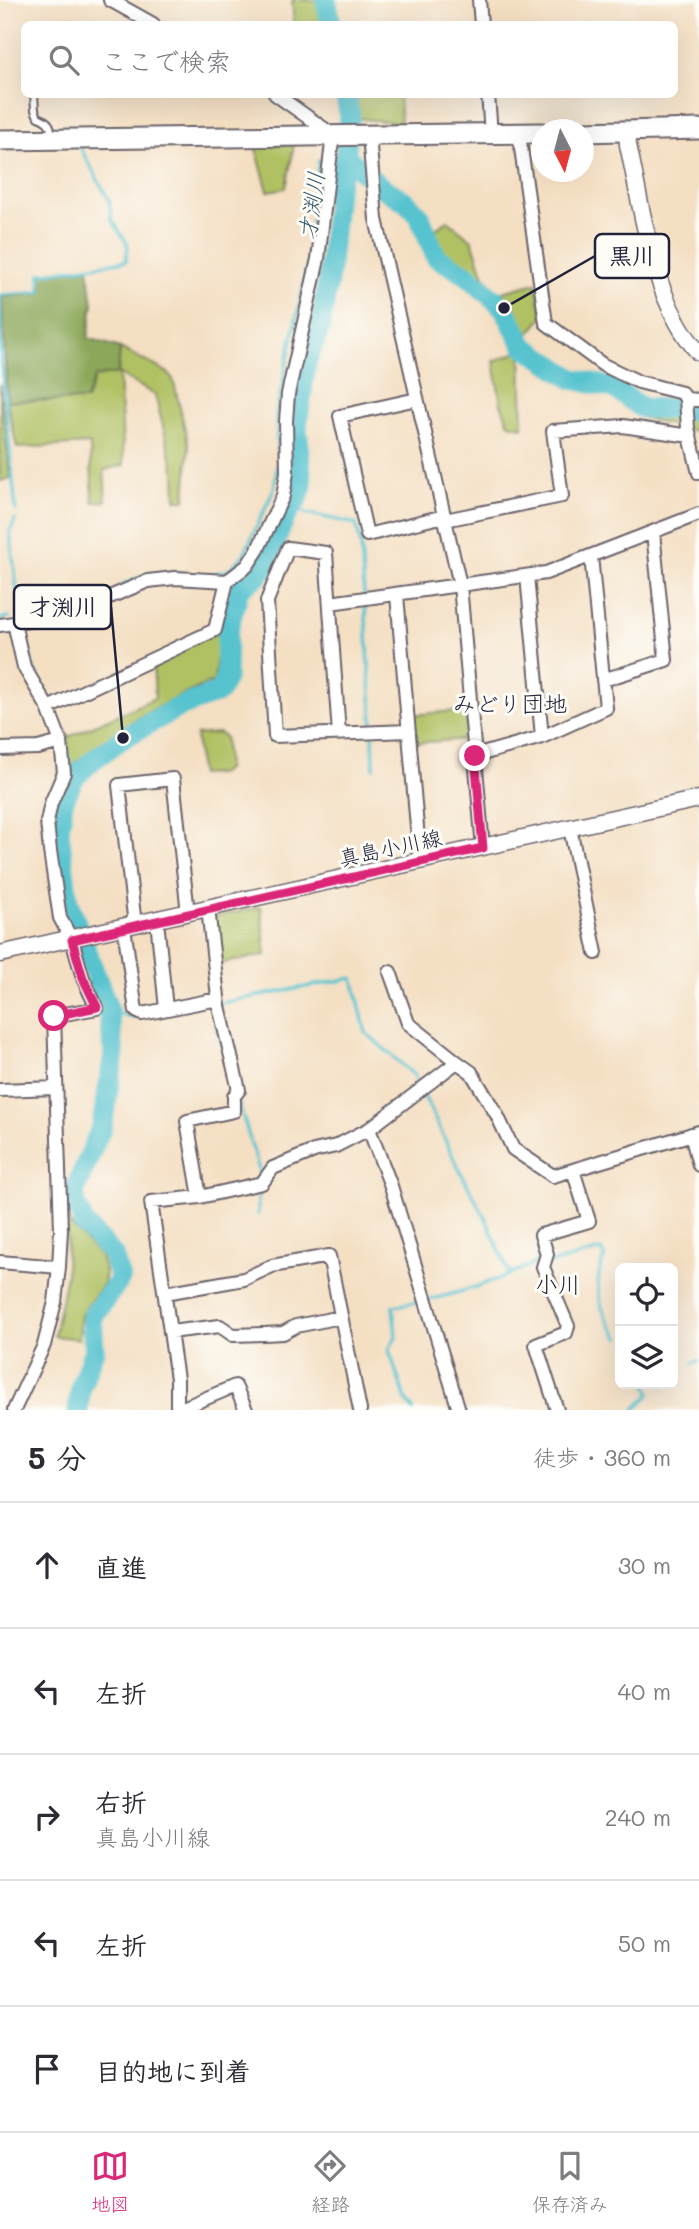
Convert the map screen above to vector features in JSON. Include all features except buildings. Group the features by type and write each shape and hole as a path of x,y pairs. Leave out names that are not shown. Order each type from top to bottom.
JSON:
{"main road":[{"path":"594,132 699,129"},
{"path":"0,140 531,133"}],"street":[{"path":"110,0 148,21"},
{"path":"479,0 481,21"},
{"path":"0,625 64,616 148,581 227,581 247,566 257,551 283,496 287,473 288,394 318,259 333,135 281,98"},
{"path":"488,98 491,134"},
{"path":"627,130 652,260 665,299 699,353"},
{"path":"519,134 546,323 603,365 639,382 682,393 692,399 688,431 699,473"},
{"path":"369,135 376,219 460,585 483,848"},
{"path":"417,399 340,416 368,535 562,496 553,431 623,426 683,435 688,431"},
{"path":"330,603 546,573 699,514"},
{"path":"603,680 666,660 653,532"},
{"path":"339,734 326,553 288,548 267,601 275,736 339,734 409,731"},
{"path":"475,756 541,737 606,708 591,556"},
{"path":"527,576 541,737"},
{"path":"48,708 215,630 227,581"},
{"path":"397,595 420,862"},
{"path":"14,623 24,667 48,708 61,742 64,773 51,803 47,822 50,851 60,918 72,940 83,978 97,1007 54,1016 61,1230 59,1267 55,1302 44,1345 14,1410"},
{"path":"0,749 38,748 61,742"},
{"path":"188,913 173,779 119,785 136,1011 142,1014 218,1002"},
{"name":"真島小川線","path":"72,940 699,799"},
{"path":"570,828 596,953"},
{"path":"200,1197 187,1121 234,1111 237,1093 218,1002 208,908"},
{"path":"157,920 166,1009"},
{"path":"0,954 72,940"},
{"path":"390,972 408,1023 471,1072 497,1115 513,1149 553,1176 695,1133 699,1165"},
{"path":"246,1410 234,1386 178,1410 177,1379 151,1202 200,1197 259,1185 273,1168 314,1151 336,1146 369,1129 457,1062"},
{"path":"0,1090 56,1088"},
{"path":"369,1129 391,1186 459,1410"},
{"path":"557,1410 536,1345 566,1334 568,1326 545,1260 541,1235 589,1221 573,1170"},
{"path":"165,1293 244,1279 272,1266 329,1256 360,1410"},
{"path":"0,1262 59,1267"},
{"path":"170,1332 220,1326 233,1335 283,1333 296,1326 341,1317"}],"lane":[{"path":"34,98 38,117 51,126 52,139"}],"green space":[{"path":"292,0 321,0 324,21 294,21"},
{"path":"354,98 399,98 401,123 357,118"},
{"path":"255,145 294,145 286,188 268,191"},
{"path":"448,221 472,240 484,276 499,293 536,283 543,317 526,337 509,306 467,271 440,254 431,232"},
{"path":"88,268 93,304 88,338 120,348 118,373 95,377 86,400 7,401 2,297 42,293 41,274"},
{"path":"120,348 167,372 173,379 189,446 185,500 176,500 175,473 155,395 119,374 124,465 104,470 106,501 93,502 90,444 17,448 7,401 86,400 95,376 118,373"},
{"path":"521,351 523,427 509,424 501,404 494,361"},
{"path":"0,384 10,478 0,481"},
{"path":"646,406 699,406 699,432 643,418 639,411"},
{"path":"220,631 214,681 137,719 102,741 67,770 64,739 155,698 153,662"},
{"path":"466,710 468,739 414,743 412,715"},
{"path":"219,733 225,737 227,768 220,774 200,775 196,735"},
{"path":"261,907 266,955 218,964 212,917"},
{"path":"67,1221 100,1256 105,1271 103,1284 81,1315 79,1339 54,1336 66,1275"}],"waterway":[{"path":"326,0 330,21"},
{"name":"才渕川","path":"78,1410 81,1386 94,1350 92,1317 120,1279 113,1255 84,1224 74,1192 102,1126 114,1054 108,1008 68,902 59,832 63,802 74,778 93,760 123,738 175,709 219,692 226,678 227,633 240,587 258,576 266,565 285,517 298,498 302,485 297,426 306,363 320,327 329,275 337,191 350,116 346,98"},
{"path":"0,295 41,292 40,274 126,261 128,245 112,220 109,200 81,149"},
{"path":"345,156 419,215 436,257 467,275 504,308 524,346 573,379 614,388 642,408 699,410"},
{"path":"210,574 227,571 243,556 274,489 278,461 276,414 307,268 319,160"},
{"path":"0,299 1,362 16,510"},
{"path":"293,505 305,513 356,524 361,545 364,595"},
{"path":"15,520 10,532 20,616 53,611 95,597"},
{"path":"122,585 148,574 185,573"},
{"path":"365,603 373,728"},
{"path":"0,619 9,617"},
{"path":"23,628 33,668 49,698"},
{"path":"373,735 374,768"},
{"path":"68,753 70,765"},
{"path":"221,1003 353,978 366,1033 414,1075 487,1221 510,1275"},
{"path":"211,1005 224,1052"},
{"path":"108,1008 127,1016 138,1017"},
{"path":"239,1103 259,1170 259,1180"},
{"path":"258,1188 258,1214"},
{"path":"549,1262 601,1250 605,1256 598,1288 603,1309 615,1332"},
{"path":"413,1410 405,1398 389,1350 396,1336 393,1306 469,1289 542,1260"},
{"path":"693,1363 699,1361"},
{"path":"678,1368 682,1366"},
{"path":"634,1410 650,1394 648,1389"}],"place":[{"name":"黒川","path":"504,308"},
{"name":"才渕川","path":"123,738"}],"district":[{"name":"みどり団地","path":"510,703"},
{"name":"小川","path":"558,1284"}],"route":[{"path":"54,1016 97,1007 83,978 72,940 483,848 475,756"}]}
